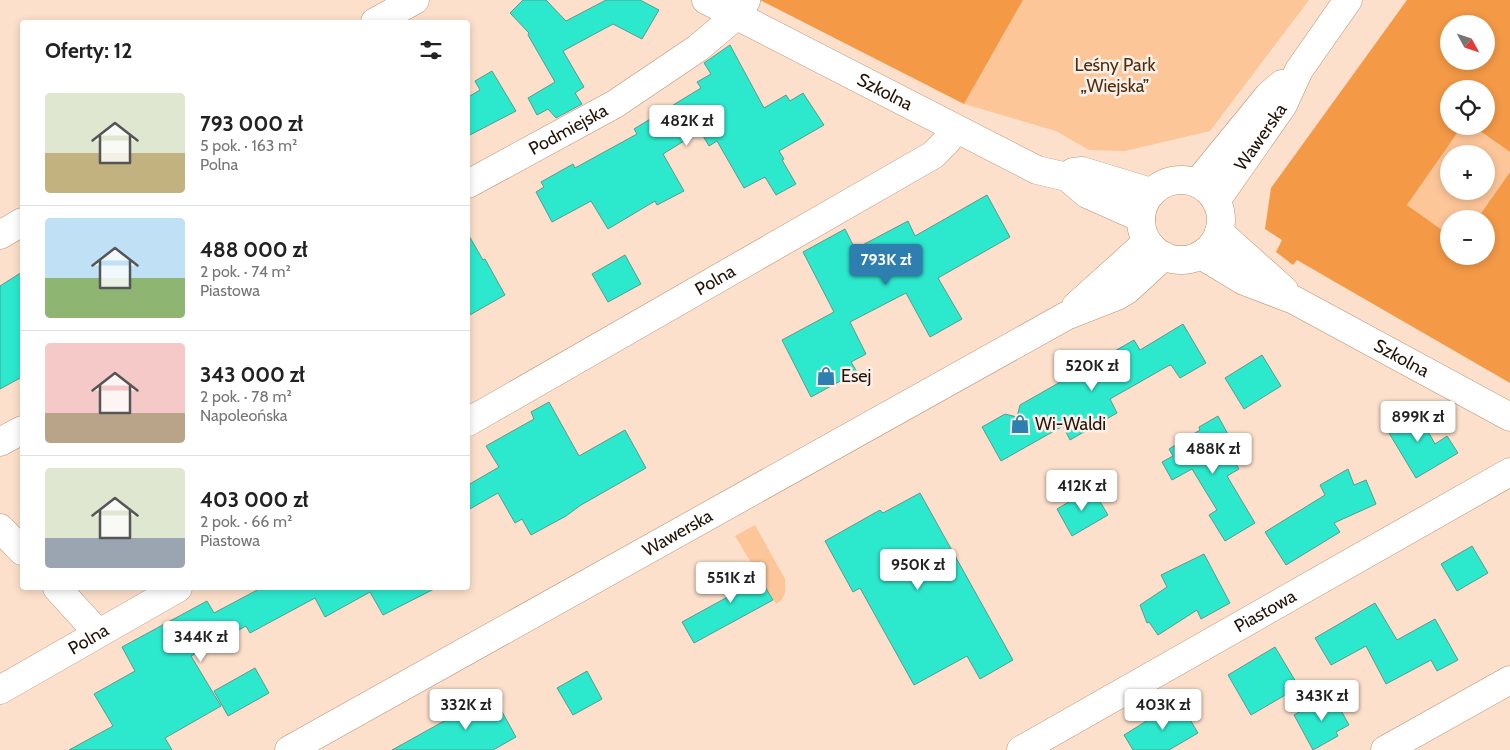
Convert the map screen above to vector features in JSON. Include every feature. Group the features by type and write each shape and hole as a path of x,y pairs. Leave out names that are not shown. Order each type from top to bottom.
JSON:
{"street":[{"path":"380,20 415,0"},
{"name":"Szkolna","path":"706,0 742,8 955,129 1037,170 1068,176 1073,172 1082,171 1151,192"},
{"name":"Wawerska","path":"1206,192 1269,95 1300,70 1348,0"},
{"name":"Podmiejska","path":"470,183 615,104 698,48 742,8"},
{"name":"Polna","path":"470,421 932,155 947,141 955,129"},
{"path":"1068,176 1087,194 1150,239 1173,260 1182,260 1201,255 1215,241 1221,221 1220,210 1206,192 1182,180 1171,181 1161,185 1151,192 1142,210 1150,239"},
{"path":"0,235 20,223"},
{"name":"Szkolna","path":"1219,232 1252,259 1294,300"},
{"name":"Wawerska","path":"289,750 1066,316 1122,293 1150,239"},
{"name":"Szkolna","path":"1201,255 1244,281 1294,300 1510,417"},
{"path":"0,442 20,431"},
{"name":"Piastowa","path":"1021,750 1510,472"},
{"path":"0,528 20,549"},
{"path":"59,590 98,633"},
{"name":"Polna","path":"0,690 174,590"},
{"path":"1386,750 1510,680"}],"green space":[{"name":"Leśny Park „Wiejska”","path":"1023,0 1309,0 1210,131 1125,151 1089,150 1056,131 964,104"},
{"path":"1456,135 1486,135 1510,152 1510,172 1495,193 1495,145 1449,145"},
{"path":"1440,158 1440,200 1490,200 1483,210 1440,210 1440,229 1407,205"},
{"path":"755,525 785,579 785,594 776,604 735,536"}],"shaded area":[{"path":"760,0 1023,0 964,104"},
{"path":"1407,0 1510,0 1510,152 1486,135 1495,135 1495,80 1440,80 1440,135 1456,135 1449,145 1440,145 1440,158 1407,205 1440,229 1440,265 1495,265 1495,210 1483,210 1490,200 1495,200 1495,193 1510,172 1510,383 1297,260 1293,265 1276,252 1282,240 1265,229 1271,188"}],"building":[{"path":"523,0 546,0 566,21 606,0 640,0 659,10 642,39 613,24 563,51 584,87 575,93 582,104 556,118 548,109 537,115 528,98 555,82 528,35 529,33 510,13"},
{"path":"730,45 764,108 786,95 790,101 803,93 824,125 779,151 796,184 776,195 765,177 744,188 717,141 709,146 700,131 663,154 684,191 657,205 655,201 608,229 591,201 552,222 536,192 544,187 541,182 573,164 575,168 637,134 634,129 701,88 697,82 711,74 704,63"},
{"path":"492,71 516,111 470,135 470,96 480,90 475,81"},
{"path":"987,195 1010,237 938,278 962,319 930,337 906,293 850,322 866,354 851,362 857,372 811,397 782,340 834,312 803,252 845,229 855,249 908,221 915,236"},
{"path":"470,237 483,260 485,259 505,295 470,315"},
{"path":"625,255 641,284 608,302 592,274"},
{"path":"20,273 20,378 0,389 0,286"},
{"path":"1183,324 1206,363 1180,378 1171,365 1168,366 1110,399 1117,413 1070,440 1063,426 1001,461 982,427 1005,414 1017,417 1020,405 1134,340 1140,350"},
{"path":"1262,355 1281,386 1244,409 1225,378"},
{"path":"549,402 579,456 625,430 646,468 531,535 522,519 515,523 498,493 470,509 470,484 499,467 486,446 534,419 531,412"},
{"path":"1414,406 1435,444 1447,436 1458,453 1416,478 1383,423"},
{"path":"1218,416 1234,445 1227,449 1239,469 1227,476 1255,523 1225,541 1209,515 1217,510 1192,469 1172,480 1162,462 1173,456 1169,449 1200,430 1199,427"},
{"path":"1348,469 1354,485 1366,480 1376,504 1334,523 1340,532 1286,565 1265,532 1325,495 1320,485"},
{"path":"1092,488 1108,515 1072,536 1057,509"},
{"path":"920,493 1013,660 980,679 967,656 914,685 860,588 853,592 825,541 880,510 883,513"},
{"path":"1472,546 1488,573 1457,591 1441,564"},
{"path":"1204,554 1230,603 1201,619 1197,610 1158,635 1149,622 1147,623 1140,605 1167,587 1161,575"},
{"path":"750,562 773,600 694,643 682,622 733,594 724,577"},
{"path":"257,590 432,590 383,615 370,592 325,617 315,598 250,633 246,626 191,656 221,706 165,738 172,750 69,750 113,726 94,694 135,671 122,647 207,601 214,613"},
{"path":"1375,603 1397,640 1435,619 1458,660 1437,671 1431,660 1386,684 1366,646 1331,665 1315,638"},
{"path":"1275,647 1299,687 1251,715 1228,675"},
{"path":"255,668 269,693 228,716 214,691"},
{"path":"587,671 602,699 573,715 557,688"},
{"path":"1332,694 1349,725 1336,732 1338,736 1313,750 1294,715"},
{"path":"484,699 488,706 496,701 516,737 493,750 392,750"},
{"path":"1179,701 1198,733 1169,750 1133,750 1124,735"}],"place":[{"name":"Esej","path":"826,376"},
{"name":"Wi-Waldi","path":"1020,424"}]}
